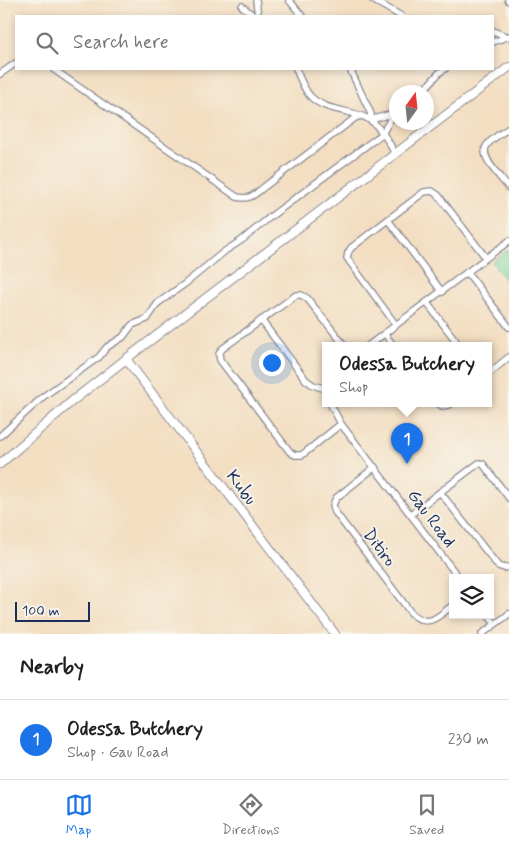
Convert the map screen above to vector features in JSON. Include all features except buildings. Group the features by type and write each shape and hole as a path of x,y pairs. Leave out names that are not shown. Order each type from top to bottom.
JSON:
{"main road":[{"path":"0,464 72,402 126,359 509,66"},
{"name":"Kubu","path":"126,359 335,634"},
{"path":"112,370 121,367 137,374"}],"street":[{"path":"256,0 257,15"},
{"path":"289,0 301,15"},
{"path":"373,0 399,15"},
{"path":"242,6 253,15"},
{"path":"494,31 509,36"},
{"path":"494,42 509,36"},
{"path":"0,74 15,65"},
{"path":"54,70 237,197 245,199 264,187 350,121 361,116"},
{"path":"296,70 305,90 311,97 321,104 370,120 395,154"},
{"path":"350,70 371,114 370,120"},
{"path":"428,85 442,70"},
{"path":"370,120 389,114"},
{"path":"0,436 44,396 98,357 106,347 123,337 132,325 147,319 158,303 242,240 270,216 382,134 389,122"},
{"path":"509,128 487,144 485,152 486,159 509,188"},
{"path":"396,325 347,258 348,253 351,248 424,192 432,191 438,194 486,258"},
{"path":"388,220 442,292"},
{"path":"373,342 509,241"},
{"path":"467,272 509,327"},
{"path":"341,424 302,455 295,455 290,452 220,360 219,354 222,349 296,295 307,298 342,342"},
{"path":"427,303 457,342"},
{"path":"261,320 306,380 322,388"},
{"path":"385,334 391,342"},
{"path":"492,371 509,357"},
{"name":"Gau Road","path":"332,407 341,424 456,574"},
{"path":"411,514 477,463 481,462 509,498"},
{"name":"Ditiro","path":"375,467 336,498 333,504 335,512 411,613 421,621 433,620 449,608"},
{"path":"440,492 498,566 504,568 509,566"},
{"path":"482,634 509,614"},
{"path":"491,619 495,624"}],"green space":[{"path":"509,249 509,285 492,262"}],"place":[{"name":"Odessa Butchery","path":"407,464"}]}
